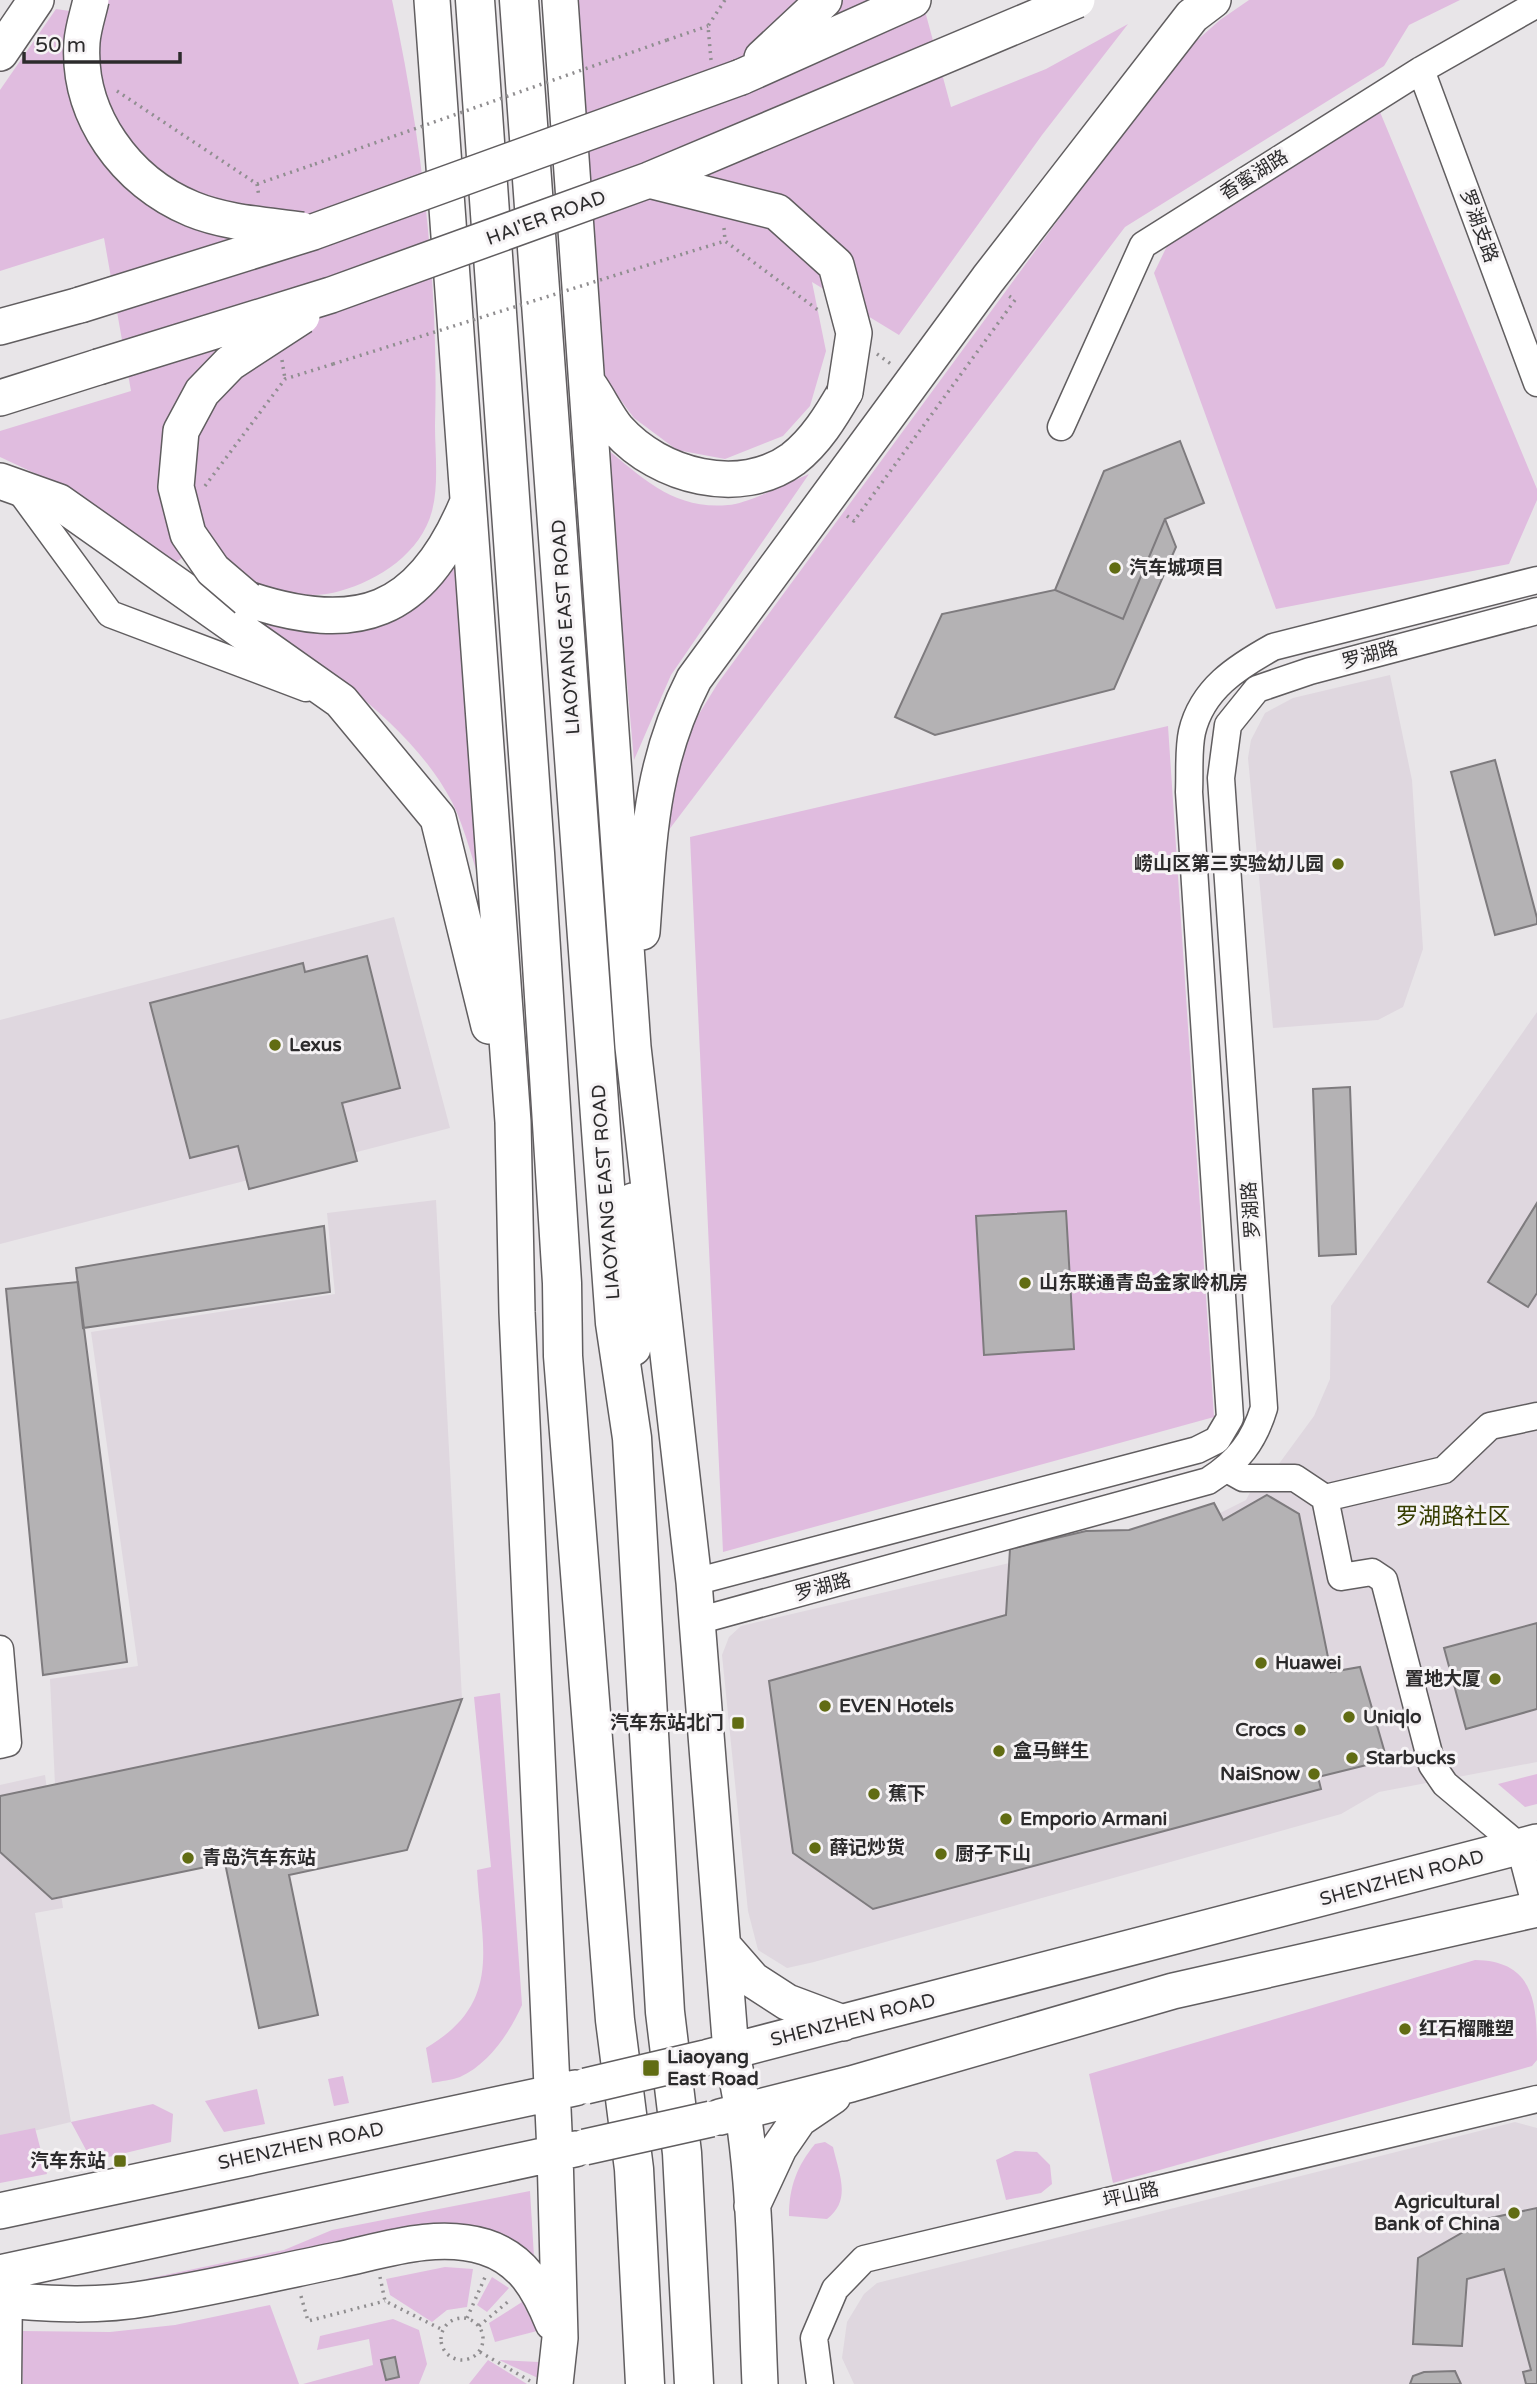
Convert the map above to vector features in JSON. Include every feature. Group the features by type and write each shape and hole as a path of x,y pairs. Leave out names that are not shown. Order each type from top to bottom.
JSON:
{"highway":[{"path":"475,0 535,853 562,1283 563,1356 615,2020 634,2169 645,2384"},
{"name":"LIAOYANG EAST ROAD","path":"519,0 615,1322 632,1438 665,2012 682,2153 694,2384"},
{"path":"625,2384 640,2295"},
{"path":"691,2311 701,2384"}],"main road":[{"path":"0,53 36,0"},
{"path":"91,0 82,42 86,90 98,122 116,152 140,179 166,197 215,216 313,232"},
{"path":"414,0 435,44"},
{"path":"432,0 513,1122 517,1312 552,2093 570,2150 555,2384"},
{"name":"LIAOYANG EAST ROAD","path":"560,0 633,1047 694,1582 725,1948 718,2055 726,2116 751,2209 760,2384"},
{"path":"741,77 824,0"},
{"path":"0,327 80,305 313,232 741,77 913,0"},
{"name":"HAI'ER ROAD","path":"0,398 331,295 649,180 1077,0"},
{"path":"632,1438 633,1047 652,804 674,719 694,679 988,279 1192,16 1213,0"},
{"path":"587,380 617,429 648,456 684,473 723,479 757,475 792,460 824,427 845,391 853,334 836,265 777,212 649,180"},
{"path":"331,295 230,363 202,392 181,431 176,487 188,534 213,570 247,598 284,611 313,616 359,615 393,602 423,579 442,555 467,504"},
{"path":"9,484 59,502 341,701 438,818 513,1122 563,1356"},
{"name":"SHENZHEN ROAD","path":"0,2211 586,2086 718,2055 1529,1845"},
{"path":"5,2286 570,2150 726,2116 851,2084 1173,1991 1537,1910"},
{"path":"725,1948 753,1980 765,1988 787,2002 843,2024"},
{"path":"751,2209 779,2148 799,2119 851,2084"},
{"path":"5,2286 79,2306 148,2299 374,2252 455,2241 496,2252 525,2271 533,2281 559,2338"}],"street":[{"name":"香蜜湖路","path":"1061,427 1143,245 1421,70 1537,4"},
{"name":"罗湖支路","path":"1421,70 1537,383"},
{"path":"9,484 110,614 341,701"},
{"path":"694,1582 1197,1450 1217,1440 1230,1418 1189,792 1192,731 1209,693 1235,669 1273,647 1537,580"},
{"name":"罗湖路","path":"697,1621 1208,1481 1227,1469 1256,1433 1264,1408 1221,778 1228,725 1257,690 1310,671 1537,611"},
{"path":"1325,1498 1444,1470 1490,1426 1537,1416"},
{"path":"1227,1469 1243,1478 1295,1478 1325,1498 1341,1577 1372,1572 1384,1580 1432,1765 1445,1783 1529,1845 1537,1910"},
{"path":"0,1649 4,1744"},
{"name":"坪山路","path":"820,2384 814,2338 835,2288 864,2259 1537,2099"},
{"path":"5,2286 8,2384"}],"path":[{"path":"257,184 708,26 725,0"},
{"path":"116,90 257,184 261,210"},
{"path":"201,491 285,379 725,241 826,316"},
{"path":"825,501 854,521 1015,300 988,279"},
{"path":"870,349 893,366"},
{"path":"281,353 285,379"},
{"path":"374,2252 385,2301"},
{"path":"467,2318 496,2252"},
{"path":"294,2269 308,2322 385,2301 443,2330"},
{"path":"480,2326 533,2281"},
{"path":"467,2318 480,2326 484,2339 480,2352 469,2360 449,2356 442,2345 443,2330 453,2320 467,2318"},
{"path":"480,2352 535,2384"}],"shaded area":[{"path":"108,0 392,0 420,158 431,265 436,372 436,468 432,511 418,540 396,563 369,580 327,594 286,592 246,577 224,558 207,538 174,564 75,492 0,457 0,431 131,391 104,238 0,271 0,90 56,9 105,16"},
{"path":"575,0 922,0 951,107 1046,69 1128,24 1042,135 899,335 812,282 826,351 810,406 783,436 725,459 677,450 634,418 600,372"},
{"path":"1249,0 1460,0 1409,25 1384,66 1125,227 662,839 680,745 718,683 1177,58 1220,20"},
{"path":"1380,112 1537,489 1537,500 1509,564 1276,609 1154,273 1167,246"},
{"path":"606,448 661,490 692,503 736,504 809,474 671,675 634,760"},
{"path":"460,549 484,893 452,802 433,772 410,744 355,692 236,603 313,625"},
{"name":"崂山区第三实验幼儿园","path":"1390,675 1412,780 1423,949 1403,1007 1378,1020 1273,1028 1248,758 1251,740 1265,713 1293,698"},
{"path":"1168,726 1214,1417 723,1552 690,837"},
{"path":"394,917 450,1128 0,1244 0,1020"},
{"path":"1537,1012 1537,1762 1379,1792 1341,1814 814,1962 787,1968 758,1950 748,1911 722,1655 729,1637 741,1626 1218,1514 1246,1500 1261,1472 1270,1476 1314,1416 1330,1379 1331,1306"},
{"path":"436,1200 462,1699 55,1784 50,1679 138,1666 91,1332 335,1294 327,1213"},
{"path":"500,1693 522,2005 505,2036 480,2064 460,2077 432,2083 426,2048 451,2030 467,2011 477,1992 482,1970 477,1870 491,1867 474,1697"},
{"path":"1537,1774 1537,1804 1525,1807 1498,1784"},
{"path":"45,1775 63,1908 35,1913 71,2122 0,2139 0,1785"},
{"path":"1475,1960 1495,1962 1511,1968 1522,1978 1529,1990 1534,2005 1537,2040 1537,2060 1532,2066 1113,2183 1089,2074"},
{"path":"343,2076 349,2103 334,2106 328,2079"},
{"path":"257,2089 265,2124 224,2132 205,2101"},
{"path":"153,2104 173,2114 171,2142 92,2161 71,2122"},
{"path":"1515,2122 1537,2128 1537,2384 854,2384 842,2358 847,2322 864,2294 877,2283"},
{"path":"35,2128 47,2174 0,2183 0,2135"},
{"path":"825,2142 833,2147 838,2167 842,2186 839,2204 827,2219 789,2216 792,2186 803,2160 815,2144"},
{"path":"1015,2151 1037,2152 1050,2165 1052,2184 1041,2193 1006,2200 996,2160"},
{"path":"530,2191 534,2257 510,2241 150,2290 146,2279 284,2250 332,2230"},
{"path":"445,2267 473,2269 467,2307 447,2310 432,2322 390,2295 386,2279"},
{"path":"492,2277 509,2288 487,2312 477,2305"},
{"path":"522,2302 537,2331 495,2342 489,2323"},
{"path":"270,2305 299,2384 23,2384 21,2331 110,2332 175,2325"},
{"path":"393,2319 419,2330 427,2364 419,2384 303,2384 373,2365 369,2339 317,2350 320,2336"},
{"path":"488,2360 527,2384 469,2384"},
{"path":"499,2360 539,2362 538,2378"}],"building":[{"name":"汽车城项目","path":"1180,441 1204,503 1165,519 1176,547 1114,689 935,735 895,717 942,614 1055,590 1104,471"},
{"path":"1180,441 1204,503 1165,519 1123,619 1055,590 1104,471"},
{"path":"1495,760 1537,924 1495,935 1451,772"},
{"name":"Lexus","path":"367,956 400,1088 342,1103 357,1161 249,1189 238,1146 190,1158 150,1003 303,963 305,972"},
{"path":"1350,1087 1356,1254 1319,1256 1313,1089"},
{"path":"1537,1203 1537,1293 1528,1307 1488,1282"},
{"name":"山东联通青岛金家岭机房","path":"1066,1211 1074,1349 984,1355 976,1216"},
{"path":"324,1226 330,1292 83,1328 76,1268"},
{"path":"78,1282 127,1662 43,1675 6,1289"},
{"path":"1267,1495 1299,1514 1331,1672 1360,1667 1387,1760 1318,1777 1321,1789 873,1909 793,1853 769,1681 1006,1615 1010,1549 1086,1531 1129,1530 1214,1503 1223,1520"},
{"name":"置地大厦","path":"1537,1623 1537,1709 1466,1729 1444,1648"},
{"name":"青岛汽车东站","path":"462,1699 407,1850 289,1875 318,2015 259,2028 225,1863 52,1899 0,1852 0,1796"},
{"path":"1537,2208 1537,2384 1526,2384 1523,2372 1531,2370 1504,2269 1467,2279 1462,2346 1413,2344 1418,2258 1486,2219"},
{"path":"395,2357 399,2377 386,2380 381,2360"},
{"path":"1455,2371 1461,2384 1410,2384 1413,2376 1424,2372"}],"place":[{"name":"汽车城项目","path":"1115,568"},
{"name":"崂山区第三实验幼儿园","path":"1338,864"},
{"name":"Lexus","path":"275,1045"},
{"name":"山东联通青岛金家岭机房","path":"1025,1283"},
{"name":"Huawei","path":"1261,1663"},
{"name":"置地大厦","path":"1495,1679"},
{"name":"EVEN Hotels","path":"825,1706"},
{"name":"Uniqlo","path":"1349,1717"},
{"name":"汽车东站北门","path":"738,1723"},
{"name":"Crocs","path":"1300,1730"},
{"name":"盒马鲜生","path":"999,1751"},
{"name":"Starbucks","path":"1352,1758"},
{"name":"NaiSnow","path":"1314,1774"},
{"name":"蕉下","path":"874,1794"},
{"name":"Emporio Armani","path":"1006,1819"},
{"name":"薛记炒货","path":"815,1848"},
{"name":"厨子下山","path":"941,1854"},
{"name":"青岛汽车东站","path":"188,1858"},
{"name":"红石榴雕塑","path":"1405,2029"},
{"name":"Liaoyang East Road","path":"651,2068"},
{"name":"汽车东站","path":"120,2161"},
{"name":"Agricultural Bank of China","path":"1514,2213"}],"district":[{"name":"罗湖路社区","path":"1453,1517"}]}
